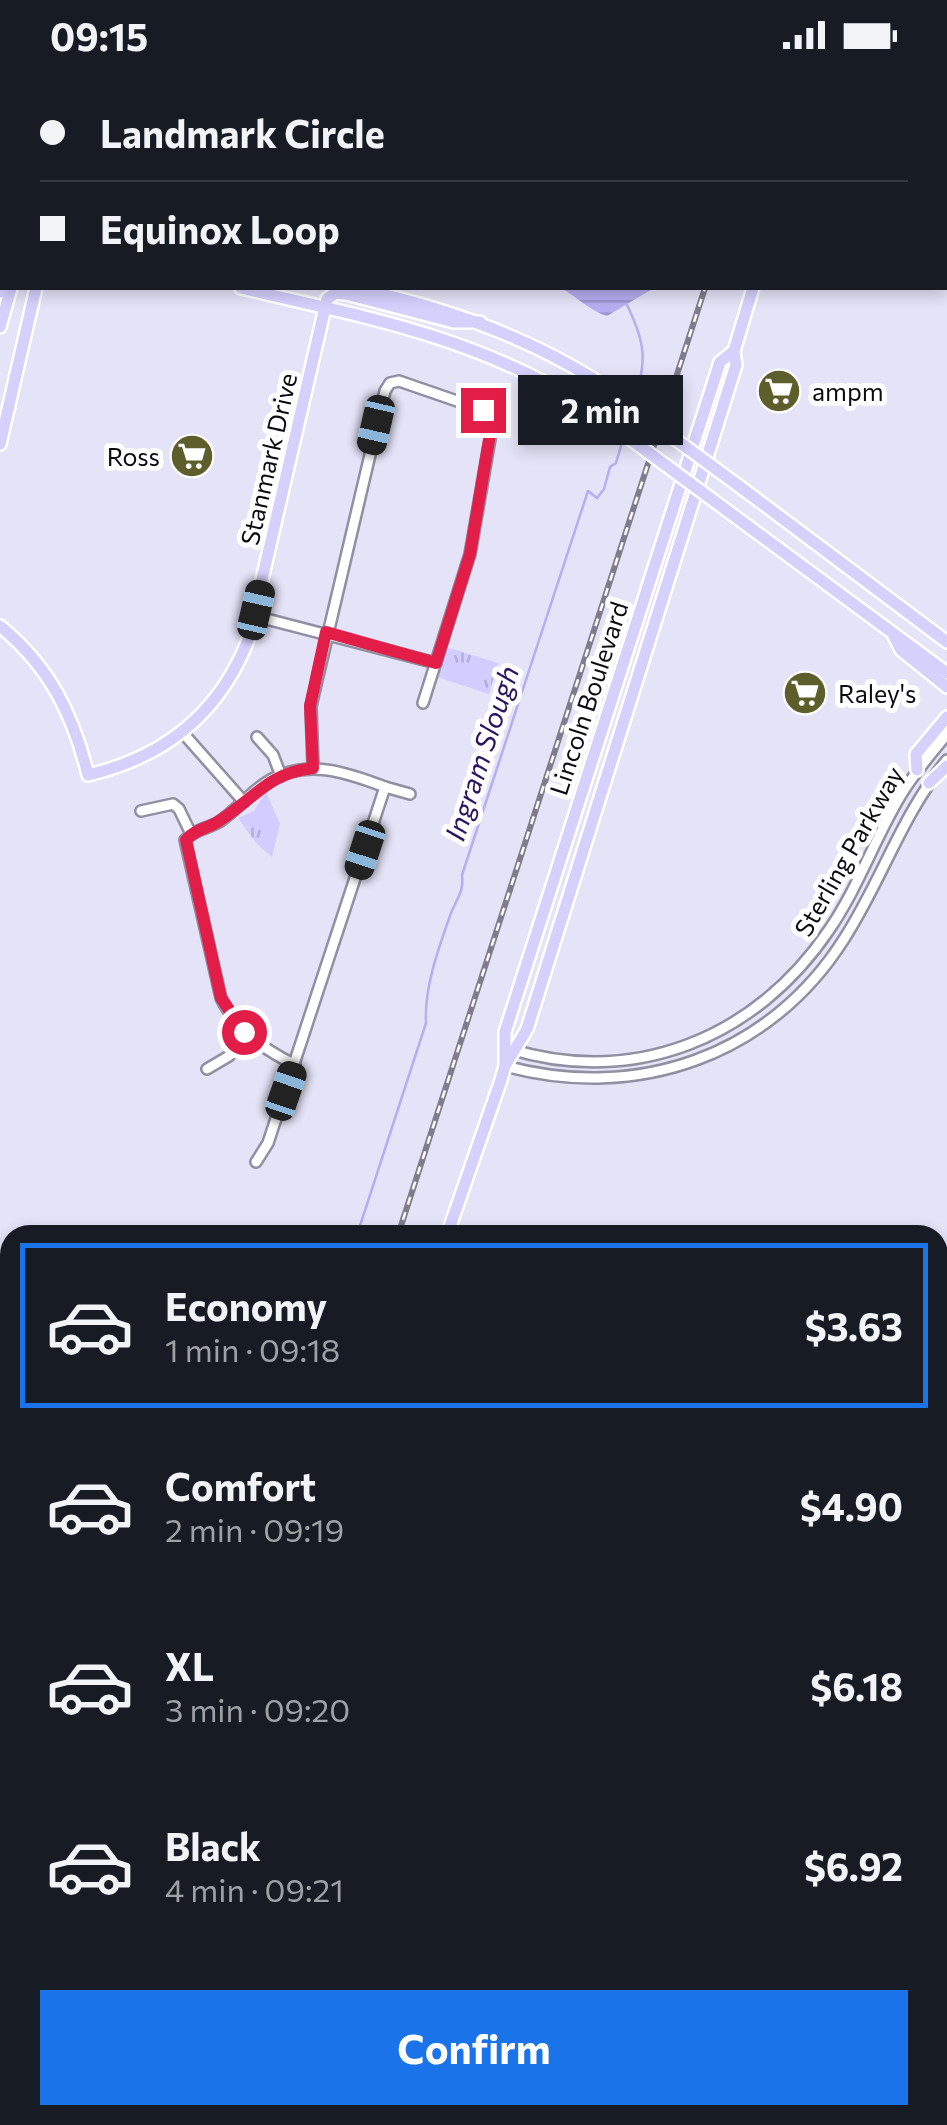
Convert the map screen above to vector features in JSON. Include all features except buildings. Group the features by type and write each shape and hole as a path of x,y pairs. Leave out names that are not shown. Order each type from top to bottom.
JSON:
{"main road":[{"path":"0,328 10,290"},
{"path":"0,444 37,290"},
{"path":"249,290 457,342 503,361 580,402 947,673"},
{"path":"365,290 480,322 592,378 947,642"},
{"name":"Lincoln Boulevard","path":"510,1049 524,1038 731,384 736,365 734,351 752,290"},
{"path":"326,308 327,299 340,294 454,322 480,322"},
{"name":"Stanmark Drive","path":"0,626 27,650 52,681 72,720 88,775 138,760 183,734 211,706 232,676 248,640 326,308"},
{"name":"Lincoln Boulevard","path":"450,1225 510,1049 505,1032 512,1009 720,362 734,351"},
{"path":"892,632 900,650 947,686"},
{"path":"917,770 916,754 947,717"},
{"path":"929,783 947,763"}],"street":[{"path":"313,768 310,706 384,391 390,383 407,382 483,410 492,422 470,554 423,703"},
{"path":"254,616 436,663"},
{"path":"183,734 244,802"},
{"name":"Sterling Parkway","path":"510,1049 567,1062 635,1060 701,1039 760,1006 792,977 830,929 889,816 917,770 947,734"},
{"path":"257,737 273,755 281,776"},
{"path":"295,1066 257,1045 221,998 186,840 218,822 266,783 313,768 346,772 410,794"},
{"name":"Sterling Parkway","path":"505,1066 566,1080 628,1078 705,1056 753,1031 792,1001 832,956 929,783"},
{"path":"256,1162 268,1142 295,1066 385,787"},
{"path":"141,811 173,804 191,834"},
{"path":"207,1068 228,1056 248,1036"}],"green space":[{"path":"446,647 498,663 489,694 437,677"},
{"path":"266,792 280,824 272,857 238,818 254,811"}],"shaded area":[{"path":"564,290 651,290 607,316"}],"waterway":[{"name":"Ingram Slough","path":"627,305 642,353 634,403"},
{"name":"Ingram Slough","path":"626,432 632,411"},
{"name":"Ingram Slough","path":"360,1225 426,1023 427,995 437,953 461,891 462,875 588,491 597,498 604,489 623,439"}],"railway":[{"path":"401,1225 704,290"}],"place":[{"name":"ampm","path":"779,391"},
{"name":"Ross","path":"192,456"},
{"name":"Raley's","path":"805,693"}],"route":[{"path":"244,1032 221,998 186,840 192,832 218,822 266,783 313,768 310,706 326,632 436,663 470,554 492,422 483,410"}]}
